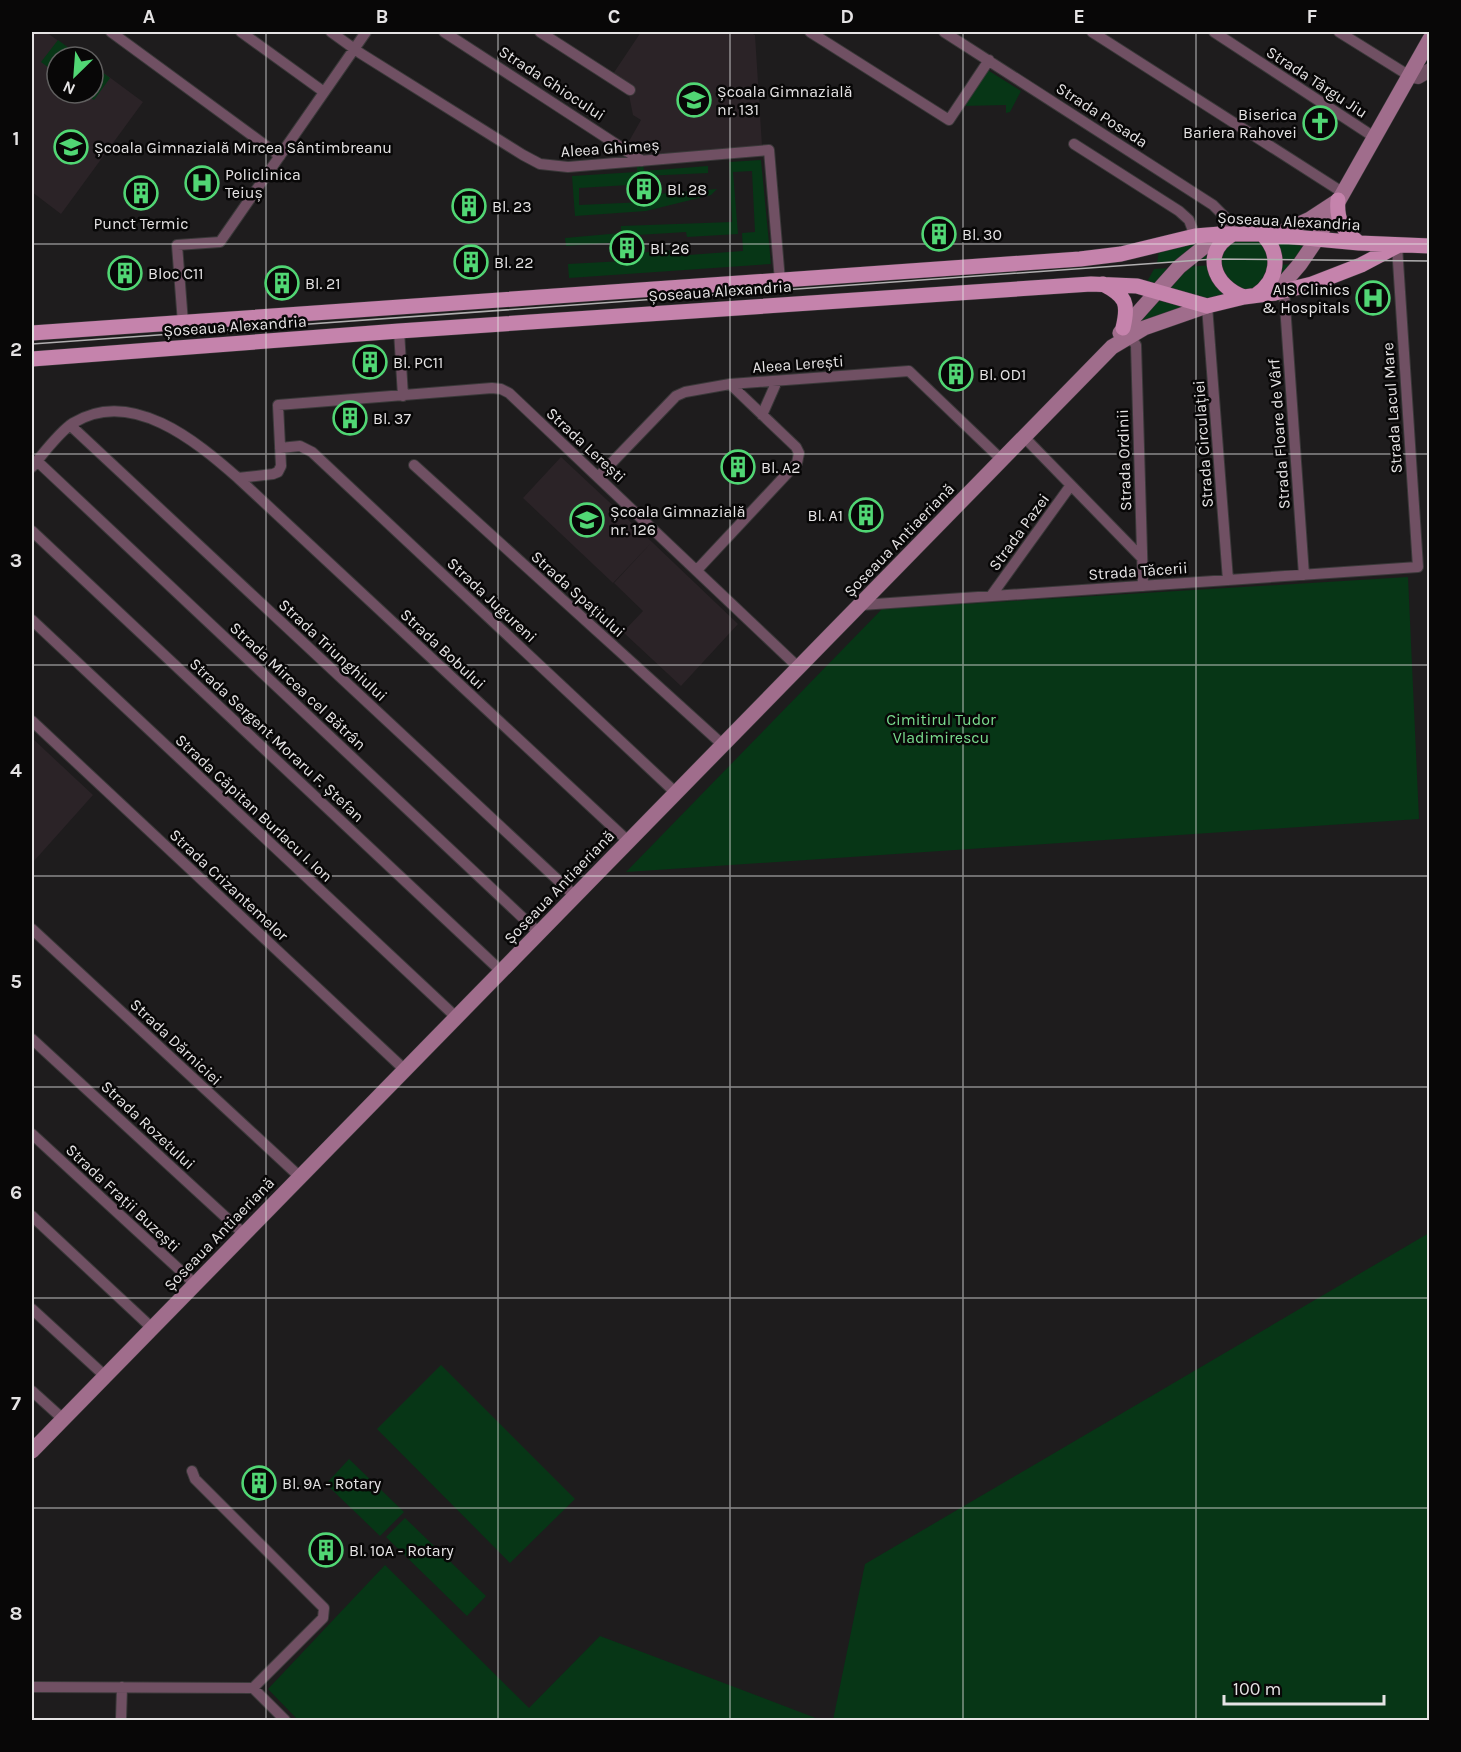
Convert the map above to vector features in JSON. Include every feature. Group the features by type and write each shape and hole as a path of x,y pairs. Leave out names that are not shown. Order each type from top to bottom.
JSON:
{"main road":[{"path":"1279,292 1317,239 1430,39"},
{"path":"1226,234 1215,255 1214,266 1221,283 1229,290 1250,296 1268,285 1275,270 1269,235 1310,219 1340,196"},
{"path":"1340,196 1337,211 1339,223 1348,235 1359,243"},
{"name":"Șoseaua Alexandria","path":"32,333 1095,258 1195,236 1226,234 1269,235 1397,246 1430,246"},
{"name":"Șoseaua Antiaeriană","path":"32,1451 1112,347 1157,291 1192,255 1226,234"},
{"name":"Șoseaua Alexandria","path":"32,359 399,331 1103,284 1129,284 1207,306 1279,292 1342,274 1397,246"},
{"path":"1103,284 1115,290 1123,298 1126,310 1126,332 1207,306"}],"street":[{"path":"111,32 280,156"},
{"path":"241,32 324,92"},
{"name":"Aleea Ghimeș","path":"331,32 504,144 540,164 568,167 769,150 780,281"},
{"path":"183,323 177,245 220,242 366,32"},
{"name":"Strada Ghiocului","path":"444,32 642,161"},
{"path":"540,32 630,90"},
{"path":"810,32 948,120 989,60"},
{"name":"Strada Posada","path":"944,32 1213,205 1225,217 1226,234"},
{"path":"1092,32 1340,196"},
{"name":"Strada Târgu Jiu","path":"1214,32 1374,137"},
{"path":"1339,32 1408,75 1418,77 1430,70"},
{"path":"1074,144 1179,211 1189,220 1195,236"},
{"name":"Strada Lacul Mare","path":"1397,246 1418,567"},
{"name":"Strada Floare de Vârf","path":"1279,292 1304,575"},
{"name":"Strada Circulației","path":"1207,306 1228,580"},
{"path":"399,331 403,396"},
{"name":"Strada Ordinii","path":"1126,332 1136,345 1143,586"},
{"name":"Aleea Lerești","path":"598,477 676,396 685,392 730,384 909,371 1002,460"},
{"path":"762,415 777,381"},
{"path":"697,570 797,463 799,453 796,447 730,384"},
{"name":"Strada Lerești","path":"238,478 278,472 281,466 278,405 501,389 509,393 798,667"},
{"path":"34,464 70,425 83,418 112,412 126,412 152,418 191,439 238,478"},
{"name":"Strada Triunghiului","path":"70,425 575,896"},
{"path":"1024,437 1142,558"},
{"name":"Strada Jugureni","path":"280,448 300,446 312,452 676,793"},
{"name":"Strada Mircea cel Bătrân","path":"34,464 539,933"},
{"name":"Strada Spațiului","path":"414,465 723,744"},
{"name":"Strada Bobului","path":"238,478 628,842"},
{"name":"Strada Pazei","path":"991,596 1071,485"},
{"name":"Strada Sergent Moraru F. Ștefan","path":"32,531 502,972"},
{"name":"Strada Tăcerii","path":"861,605 1418,567"},
{"name":"Strada Căpitan Burlacu I. Ion","path":"32,620 457,1018"},
{"name":"Strada Crizantemelor","path":"32,721 405,1070"},
{"name":"Strada Dărniciei","path":"32,929 300,1177"},
{"name":"Strada Rozetului","path":"32,1039 244,1234"},
{"name":"Strada Frații Buzești","path":"32,1134 195,1284"},
{"path":"32,1216 152,1328"},
{"path":"32,1309 105,1376"},
{"path":"32,1391 63,1419"},
{"path":"192,1471 195,1479 324,1608 323,1618 253,1688"},
{"path":"32,1687 253,1688 285,1720"},
{"path":"121,1720 122,1687"}],"shaded area":[{"name":"Școala Gimnazială Mircea Sântimbreanu","path":"32,32 46,32 64,45 45,45 45,105 105,105 105,74 143,102 61,214 32,192"},
{"name":"Școala Gimnazială nr. 131","path":"641,32 749,32 755,35 762,146 640,156 628,143 641,120 633,115 628,90 613,74"},
{"name":"Școala Gimnazială nr. 126","path":"561,457 652,542 613,583 523,498"},
{"path":"652,542 738,624 681,686 623,632 643,611 614,583"},
{"path":"32,738 93,795 34,861 32,859"}],"green space":[{"path":"58,40 65,45 54,45"},
{"path":"986,69 1021,91 1010,112 1006,113 1006,105 961,106"},
{"path":"105,74 110,78 105,85"},
{"path":"761,160 771,264 569,278 568,264 624,261 624,254 688,249 688,255 743,251 742,233 755,232 752,171 733,172 738,234 687,237 686,232 621,236 621,242 566,246 565,238 621,233 621,226 732,222 729,162"},
{"path":"643,163 644,171 708,166 708,173 644,176 645,184 579,188 579,205 645,202 645,195 717,189 711,195 646,211 575,216 572,176 637,172 637,164"},
{"path":"1195,236 1317,239 1303,260 1275,259 1276,265 1300,264 1284,283 1123,328 1156,291 1144,287 1154,269 1214,265 1214,259 1157,263 1160,244"},
{"name":"Cimitirul Tudor Vladimirescu","path":"1408,577 1419,819 626,872 882,609"},
{"path":"1429,1233 1429,1720 833,1720 865,1564"},
{"path":"441,1365 575,1499 510,1563 377,1429"},
{"path":"349,1459 404,1512 380,1536 326,1484"},
{"path":"405,1518 486,1596 467,1616 386,1537"},
{"path":"385,1565 529,1708 600,1636 821,1720 298,1720 268,1689"}],"tram line":[{"path":"32,344 1214,259 1430,261"}],"place":[{"name":"Școala Gimnazială nr. 131","path":"694,100"},
{"name":"Biserica Bariera Rahovei","path":"1320,123"},
{"name":"Școala Gimnazială Mircea Sântimbreanu","path":"71,147"},
{"name":"Policlinica Teiuș","path":"202,183"},
{"name":"Bl. 28","path":"644,189"},
{"name":"Punct Termic","path":"141,193"},
{"name":"Bl. 23","path":"469,206"},
{"name":"Bl. 30","path":"939,234"},
{"name":"Bl. 26","path":"627,248"},
{"name":"Bl. 22","path":"471,262"},
{"name":"Bloc C11","path":"125,273"},
{"name":"Bl. 21","path":"282,283"},
{"name":"AIS Clinics & Hospitals","path":"1373,298"},
{"name":"Bl. PC11","path":"370,362"},
{"name":"Bl. OD1","path":"956,374"},
{"name":"Bl. 37","path":"350,418"},
{"name":"Bl. A2","path":"738,467"},
{"name":"Bl. A1","path":"866,515"},
{"name":"Școala Gimnazială nr. 126","path":"587,520"},
{"name":"Bl. 9A - Rotary","path":"259,1483"},
{"name":"Bl. 10A - Rotary","path":"326,1550"}]}
